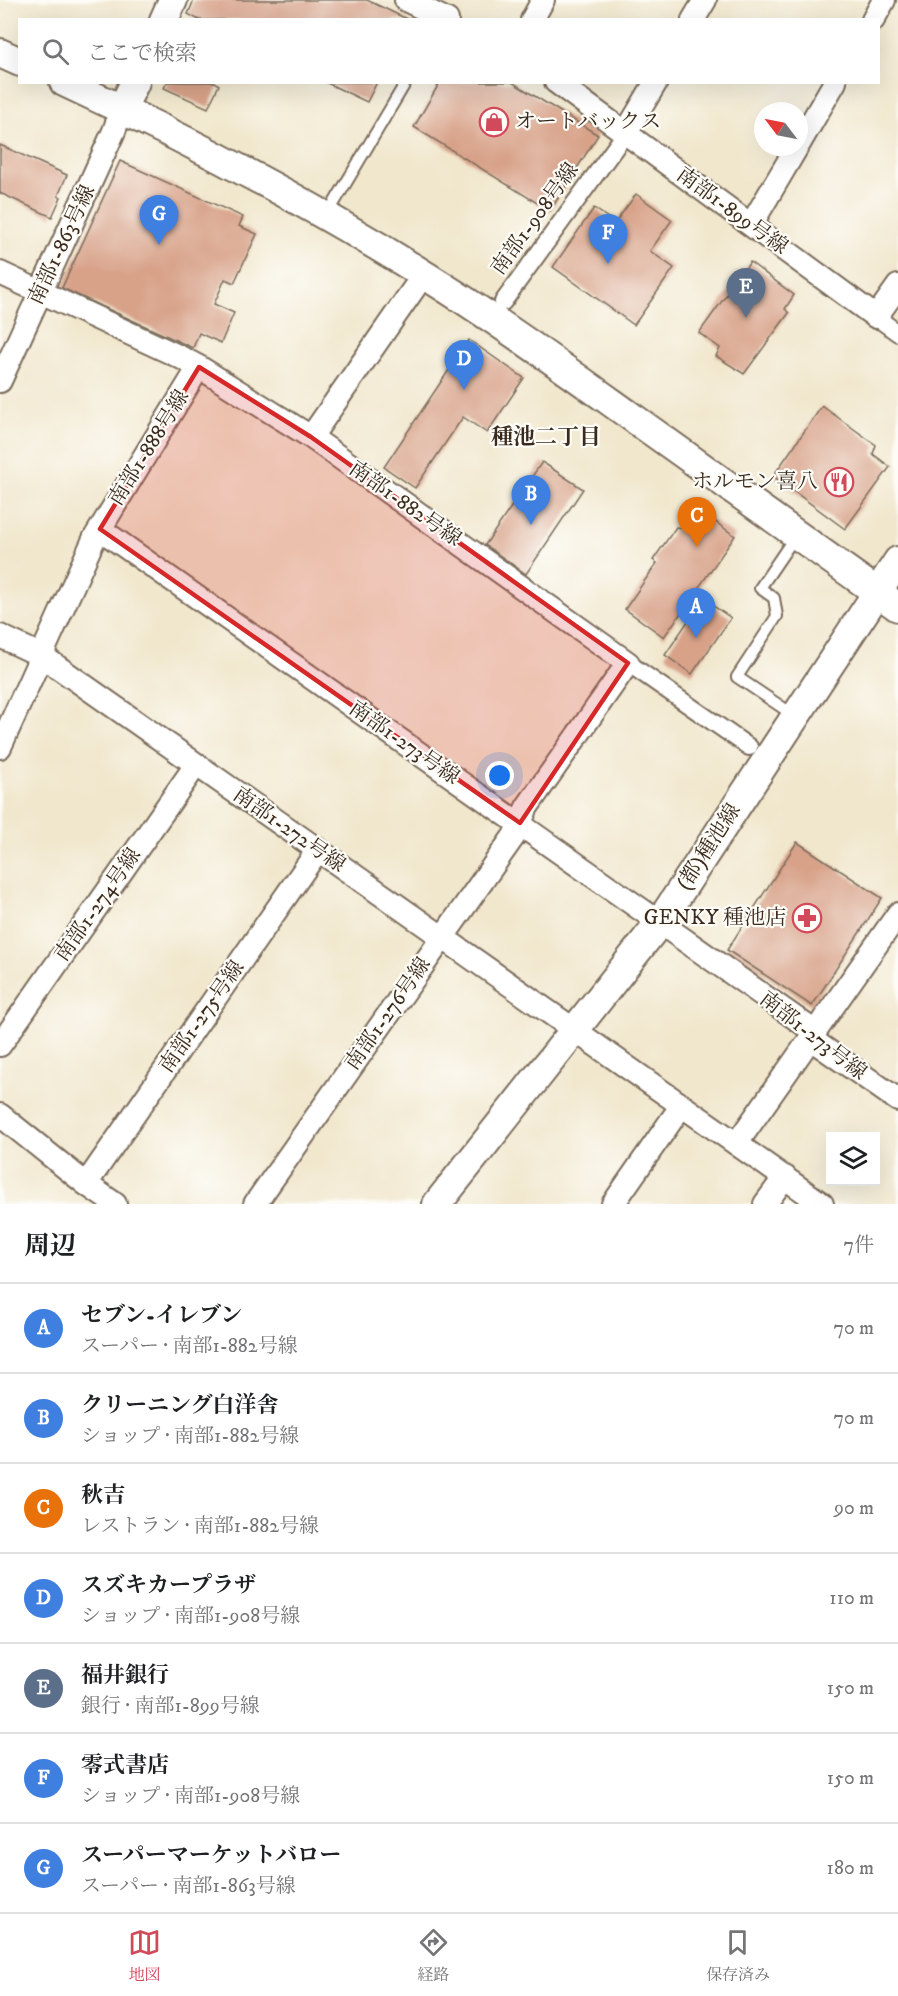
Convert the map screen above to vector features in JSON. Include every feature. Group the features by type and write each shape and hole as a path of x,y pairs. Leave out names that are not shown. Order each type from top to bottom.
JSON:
{"street":[{"path":"165,18 173,0"},
{"path":"406,0 443,18"},
{"path":"533,18 543,0"},
{"path":"694,18 705,0"},
{"path":"874,18 884,0"},
{"path":"0,53 18,61"},
{"path":"68,84 212,154 326,215 424,274 538,350 887,599"},
{"path":"123,109 134,84"},
{"name":"南部1-899号線","path":"559,84 876,317"},
{"path":"625,134 655,84"},
{"path":"808,128 834,84"},
{"name":"南部1-863号線","path":"0,381 123,109"},
{"name":"南部1-908号線","path":"503,302 625,134"},
{"path":"751,225 792,156"},
{"name":"南部1-882号線","path":"0,273 199,367 311,437 628,663"},
{"path":"311,437 424,274"},
{"path":"898,286 876,317 898,333"},
{"name":"南部1-888号線","path":"100,529 199,367"},
{"path":"0,747 100,529"},
{"name":"南部1-273号線","path":"100,529 808,1027 811,1038 818,1044 898,1100"},
{"name":"(都)種池線","path":"437,1204 660,922 795,716 887,599 898,561"},
{"name":"南部1-272号線","path":"0,636 42,656 822,1204"},
{"path":"520,823 527,807 628,663 749,747"},
{"name":"南部1-274号線","path":"0,1045 196,765"},
{"name":"南部1-276号線","path":"255,1204 514,836 520,823"},
{"name":"南部1-275号線","path":"86,1184 318,850"},
{"path":"737,1143 898,914"},
{"path":"613,1204 682,1105"},
{"path":"0,1115 86,1184 115,1204"},
{"path":"765,1204 785,1177"}],"lane":[{"path":"326,215 405,84"},
{"path":"795,716 737,677 777,616 774,598 760,588 796,534"}],"highlighted area":[{"path":"199,367 311,437 628,663 520,823 100,529"}],"building":[{"path":"194,0 367,0 405,18 195,18 188,14"},
{"path":"166,84 219,85 208,108 164,88"},
{"path":"329,84 376,84 367,102"},
{"path":"439,84 515,84 598,135 550,211 414,127"},
{"path":"0,145 67,175 52,217 0,193"},
{"path":"120,161 243,217 239,226 257,234 234,283 225,279 214,304 234,313 221,343 199,333 193,348 62,288"},
{"path":"636,194 672,220 650,251 674,268 634,325 553,267 594,208 615,223"},
{"path":"750,262 794,295 785,309 789,313 744,374 716,356 720,348 699,333"},
{"path":"469,340 524,378 487,433 463,417 415,488 384,467"},
{"path":"822,406 876,445 873,454 890,467 845,529 773,476"},
{"path":"542,462 583,489 526,574 485,545"},
{"path":"696,508 735,536 664,637 625,609 657,563 653,560 676,527 682,528"},
{"path":"703,599 731,618 692,674 665,655"},
{"path":"797,842 882,898 812,1006 727,950"}],"place":[{"name":"オートバックス","path":"494,122"},
{"name":"スーパーマーケットバロー","path":"159,245"},
{"name":"零式書店","path":"608,264"},
{"name":"福井銀行","path":"746,318"},
{"name":"スズキカープラザ","path":"464,390"},
{"name":"ホルモン喜八","path":"839,482"},
{"name":"クリーニング白洋舎","path":"531,525"},
{"name":"秋吉","path":"697,547"},
{"name":"セブン-イレブン","path":"696,638"},
{"name":"GENKY 種池店","path":"807,918"}],"district":[{"name":"種池二丁目","path":"546,437"}]}
